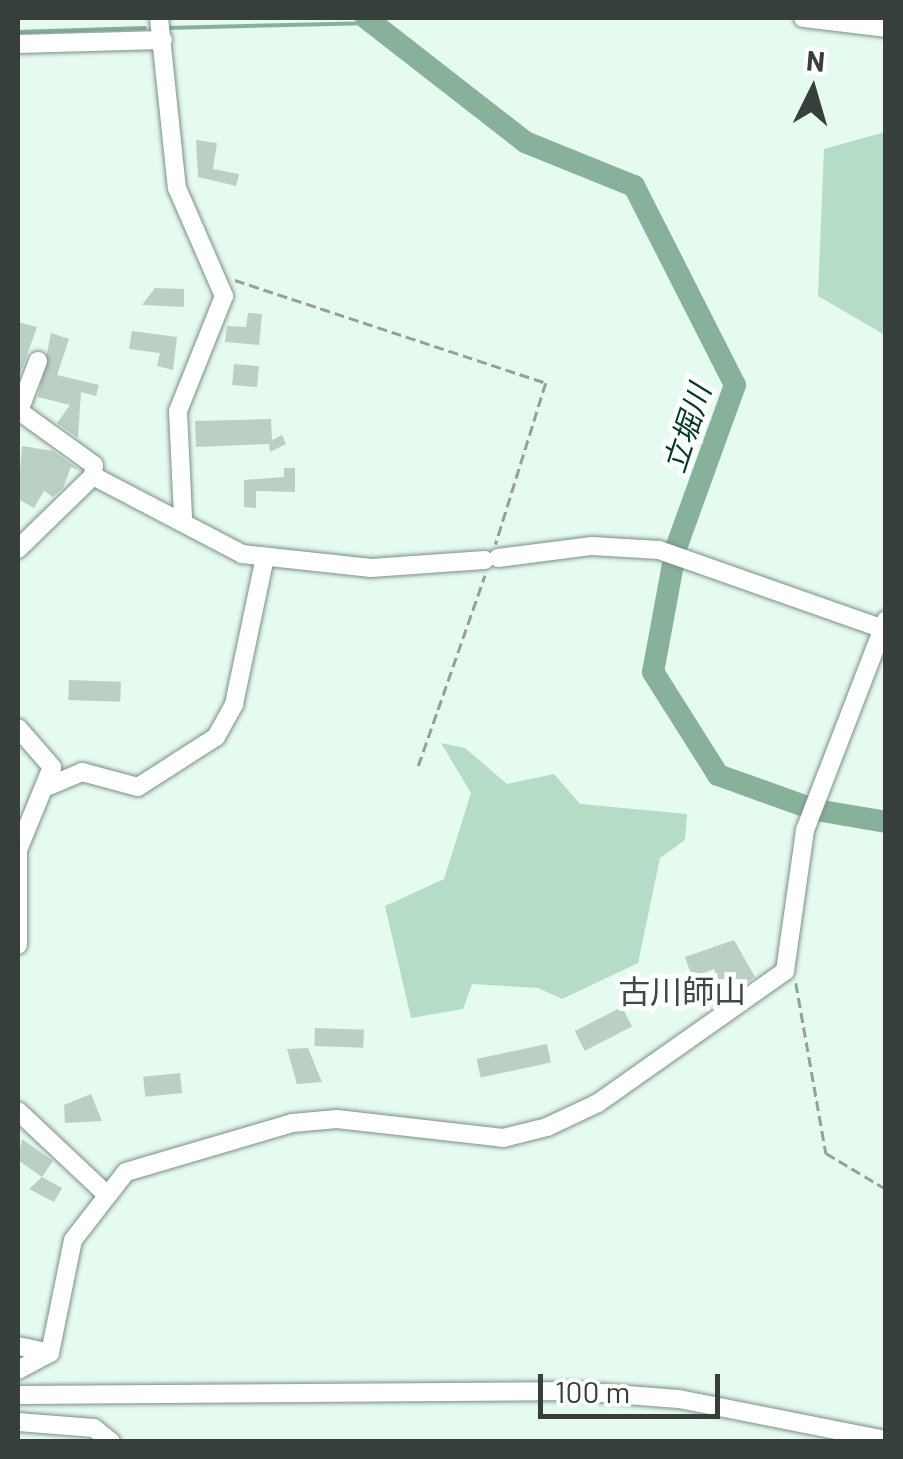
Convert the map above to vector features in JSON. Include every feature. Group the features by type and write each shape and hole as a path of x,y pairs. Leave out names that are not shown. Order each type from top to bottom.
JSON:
{"street":[{"path":"160,18 176,188 214,273 224,315 178,411 184,517"},
{"path":"802,18 886,28"},
{"path":"18,44 163,40"},
{"path":"20,542 93,476 94,465 20,411 38,361"},
{"path":"50,1354 66,1259 106,1194 155,1159 292,1123 337,1119 503,1138 547,1127 598,1102 785,971 804,830 885,626 660,550 592,546 403,569 265,557 222,548 184,517 93,476"},
{"path":"49,786 82,772 138,787 216,737 234,704 265,557"},
{"path":"18,728 44,749 49,786 18,850 18,945"},
{"path":"18,1111 106,1194"},
{"path":"18,1346 50,1354"},
{"path":"18,1370 50,1354"},
{"path":"18,1395 575,1391 679,1399 886,1440"},
{"path":"18,1422 94,1428 111,1442"}],"path":[{"path":"214,273 546,383 418,766"},
{"path":"785,971 798,986 826,1153 886,1189"}],"green space":[{"path":"886,132 885,335 818,296 824,149"},
{"path":"441,743 465,748 507,784 554,774 580,804 687,814 685,840 660,858 638,963 562,999 538,988 472,984 463,1009 411,1018 385,906 444,879 471,793"}],"building":[{"path":"196,140 217,143 213,169 239,174 236,186 198,177"},
{"path":"155,288 184,289 184,307 142,305"},
{"path":"248,313 262,314 259,345 225,342 227,326 246,327"},
{"path":"18,322 37,327 18,380"},
{"path":"132,331 177,337 173,370 157,366 160,353 129,349"},
{"path":"51,333 69,339 57,375 99,385 96,396 81,392 78,438 57,423 70,405 38,397"},
{"path":"234,364 259,366 257,387 232,385"},
{"path":"271,419 272,440 282,435 286,444 270,452 269,444 196,447 195,421"},
{"path":"22,446 53,451 81,471 71,467 63,488 53,497 44,491 34,508 18,499"},
{"path":"284,468 295,468 295,492 256,491 256,508 244,507 244,480 284,477"},
{"path":"69,680 121,682 120,702 68,700"},
{"path":"734,940 755,977 726,996 714,969 692,977 685,957"},
{"path":"622,1007 632,1027 585,1051 575,1031"},
{"path":"315,1028 364,1030 363,1048 314,1046"},
{"path":"547,1044 551,1063 481,1078 477,1059"},
{"path":"308,1048 322,1082 297,1084 287,1049"},
{"path":"180,1073 182,1093 145,1097 143,1077"},
{"path":"91,1094 102,1121 65,1123 64,1105"},
{"path":"22,1139 53,1161 42,1177 18,1160"},
{"path":"42,1177 62,1188 54,1202 29,1189"}],"waterway":[{"name":"立堀川","path":"366,18 525,142 634,186 735,385 676,548 653,672 718,775 816,810 886,822"},
{"path":"166,28 365,23"},
{"path":"18,32 145,28"}],"district":[{"name":"古川師山","path":"682,990"}]}
